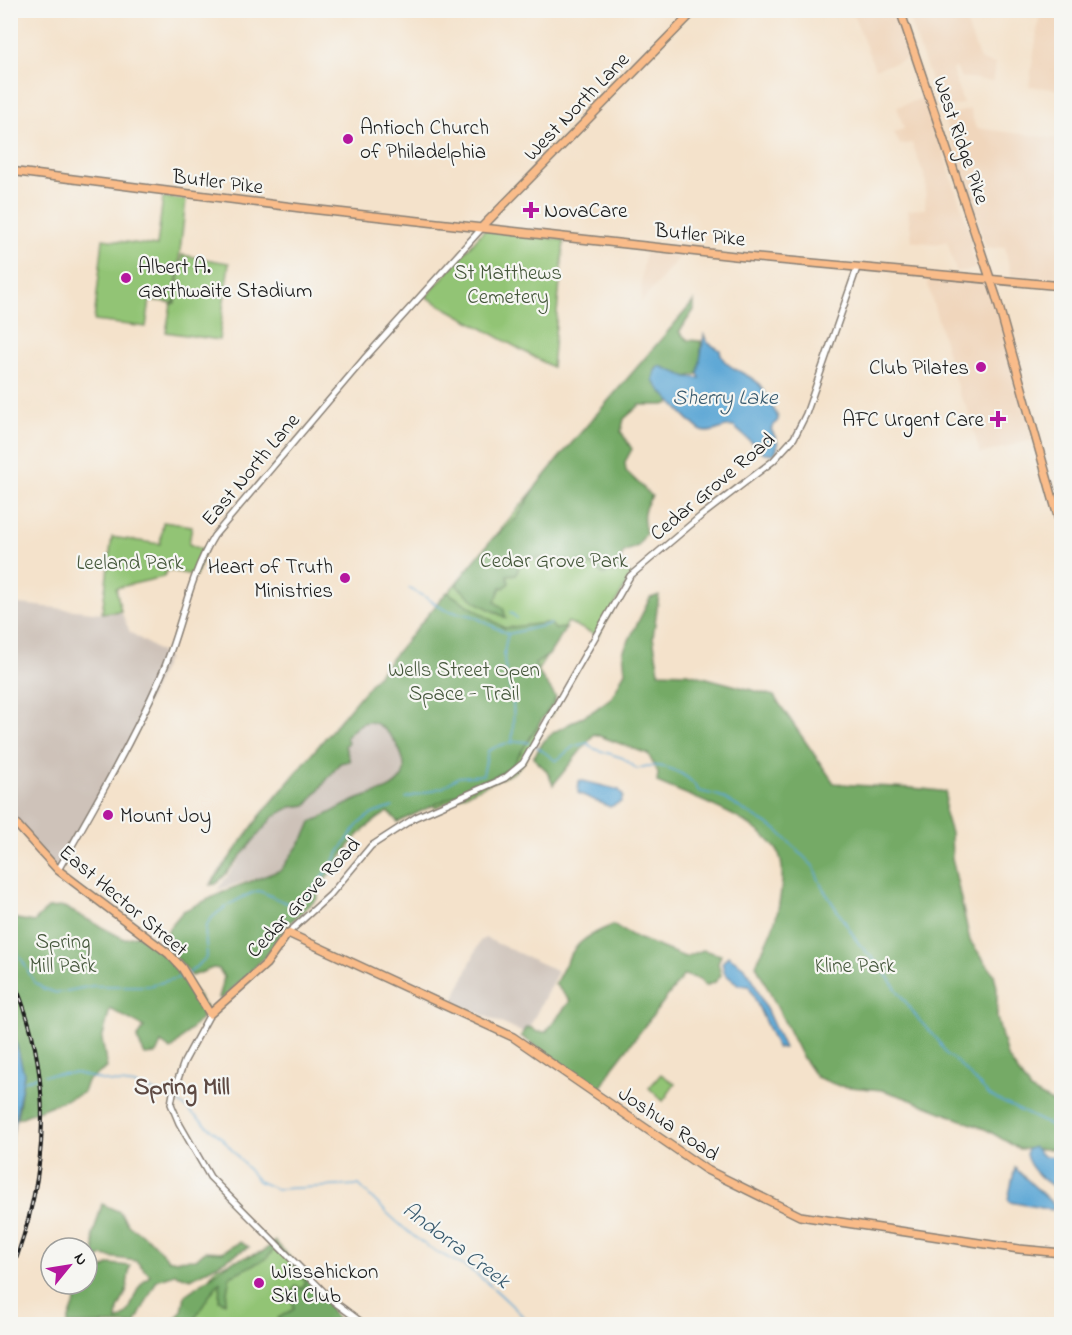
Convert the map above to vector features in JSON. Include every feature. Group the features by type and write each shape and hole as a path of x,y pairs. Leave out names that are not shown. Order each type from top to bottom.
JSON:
{"main road":[{"name":"West North Lane","path":"483,226 694,10"},
{"name":"West Ridge Pike","path":"900,10 991,280 1062,531"},
{"name":"Butler Pike","path":"10,171 157,190 857,268 1062,286"},
{"path":"972,279 980,273 984,259"},
{"name":"East Hector Street","path":"10,817 58,870 150,938 182,968 210,1014"},
{"name":"Cedar Grove Road","path":"210,1014 266,964 288,933"},
{"name":"Joshua Road","path":"288,933 513,1037 705,1169 800,1216 1007,1248 1062,1253"}],"street":[{"name":"East North Lane","path":"58,870 106,787 161,676 200,564 214,536 364,359 483,226"},
{"name":"Cedar Grove Road","path":"288,933 330,895 371,846 416,817 505,778 523,763 630,576 701,516 773,461 789,445 806,414 857,268"},
{"path":"210,1014 184,1062 173,1094 172,1106 207,1174 333,1301 364,1324"}],"shaded area":[{"path":"852,11 894,11 911,58 875,69"},
{"path":"906,11 962,11 980,60 995,64 993,81 961,77 956,68 952,69 963,103 942,110"},
{"path":"1040,11 1061,11 1061,90 1029,86"},
{"path":"925,97 973,242 970,244 976,268 964,272 956,271 947,241 936,244 912,241 908,210 925,209 926,180 912,143 900,145 894,132 904,129 897,107"},
{"path":"970,109 976,128 1061,139 1061,280 1011,276 1005,247 986,249 944,117"},
{"path":"646,245 685,250 641,303 642,275"},
{"path":"925,275 991,280 1036,439 980,454 967,407 960,397"},
{"path":"10,603 102,613 121,611 130,632 168,657 129,742 58,870 11,817"},
{"path":"378,718 404,748 401,795 322,815 280,871 217,890 276,810 345,733 363,722"},
{"path":"485,938 558,971 526,1034 453,1002 480,941"}],"green space":[{"name":"Albert A. Garthwaite Stadium","path":"163,197 186,200 174,303 150,300 146,327 94,321 103,239 157,246"},
{"name":"St Matthews Cemetery","path":"484,230 564,240 552,367 426,297"},
{"path":"182,255 229,263 219,340 166,332 171,304 175,303"},
{"name":"Cedar Grove Park","path":"694,301 694,310 679,332 688,340 701,341 701,361 698,374 687,377 658,366 655,371 655,384 672,402 665,405 640,405 624,419 621,432 632,449 625,462 626,471 652,496 646,505 644,514 646,533 638,546 624,552 621,558 622,571 603,574 591,565 570,564 552,558 537,558 519,565 517,574 507,575 509,583 504,588 501,587 495,602 503,608 506,618 476,602 457,586 458,581 492,539 517,518 537,485 558,459"},
{"name":"Wells Street Open Space - Trail","path":"582,432 614,557 631,575 598,636 568,622 531,681 558,703 550,717 530,702 524,715 542,729 523,763 513,773 435,808 405,713 352,708"},
{"name":"Leeland Park","path":"163,522 192,526 189,544 205,551 196,576 168,570 163,577 116,588 121,611 102,613 112,537 160,544"},
{"name":"Wells Street Open Space - Trail","path":"447,592 504,628 546,623 551,624 555,629 566,628 549,655 535,664 556,698 514,763 502,773 398,822 388,812 364,829 317,890 318,898 285,927 266,956 222,999 219,998 224,977 219,969 213,968 192,976 164,942 169,928 183,911 230,889 281,870 305,836 311,822 355,800 388,789 397,783 404,771 404,762 396,744 383,728 376,724 365,722 359,725 346,737 348,742 345,746 350,761 340,763 307,805 291,807 273,817 224,876 216,884 210,885 260,816"},
{"name":"Kline Park","path":"659,595 653,637 659,672 688,673 774,696 834,783 946,792 945,814 951,833 952,858 970,941 994,974 997,987 997,1018 1007,1056 1030,1090 1061,1107 1061,1149 1019,1149 987,1130 906,1098 882,1090 839,1086 816,1077 801,1055 756,965 778,909 782,871 777,850 754,828 738,818 657,782 658,773 648,754 594,734 553,785 547,771 533,758 544,741 554,732 593,711 612,697 625,671 623,652 650,598"},
{"name":"Spring Mill Park","path":"64,907 124,939 139,935 169,954 208,1011 171,1050 161,1043 156,1054 145,1055 137,1039 144,1027 110,1009 102,1039 107,1068 87,1081 83,1093 17,1119 24,1074 11,1023 11,918 34,922 48,908"},
{"path":"613,925 637,938 685,957 703,950 721,955 718,963 721,975 715,982 705,986 699,979 684,975 613,1067 601,1088 584,1080 521,1036 526,1027 537,1032 546,1032 570,1001 555,984 571,953 590,935"},
{"path":"661,1074 675,1084 663,1101 649,1088"},
{"path":"102,1204 120,1212 128,1225 150,1240 169,1260 196,1259 205,1251 222,1252 240,1242 249,1247 191,1279 175,1274 157,1280 135,1324 67,1324 78,1296 99,1296 99,1271 110,1264 130,1266 126,1293 118,1309 117,1321 126,1314 137,1291 150,1275 136,1261 102,1256 99,1258 99,1236 93,1235"},
{"name":"Wissahickon Ski Club","path":"275,1241 331,1303 321,1315 321,1324 262,1324 255,1321 253,1324 176,1324 217,1267 265,1251"},
{"path":"274,1243 288,1259 275,1248 266,1259 230,1276 225,1303 219,1300 220,1282 191,1324 176,1318 182,1311 185,1295 233,1261 262,1252"},
{"path":"290,1262 321,1292 340,1324 280,1324 278,1318 294,1309 291,1293 296,1286 302,1289 305,1282"}],"water":[{"name":"Sherry Lake","path":"704,335 708,343 720,350 725,361 753,379 765,392 778,418 771,429 778,444 774,454 764,453 734,427 730,426 711,432 702,431 677,408 653,380 655,371 660,366 687,377 700,378 698,374"},
{"path":"579,780 619,790 623,796 621,802 610,807 578,793"},
{"path":"728,956 743,966 752,978 784,1048 777,1048 749,986 739,985 725,974 722,963"},
{"path":"11,1023 24,1074 11,1143"},
{"path":"1034,1147 1043,1156 1061,1157 1061,1189 1045,1180 1030,1165 1026,1154 1028,1149"},
{"path":"1015,1168 1055,1208 1052,1210 1010,1202 1008,1199"}],"waterway":[{"path":"409,588 423,596"},
{"path":"425,597 445,610 473,616 508,634 504,659 513,701 512,744"},
{"path":"510,612 517,618"},
{"path":"508,634 551,624"},
{"path":"406,798 444,787 458,777 483,775 488,751 514,742 529,743"},
{"path":"536,746 556,761 574,746 588,743 592,748 623,758 637,769 654,766 672,770 688,778 699,791 720,796 777,830 813,866 822,887 859,944 879,965 918,1019 938,1040 947,1055 956,1061 990,1096 1062,1131"},
{"path":"188,974 207,957 206,927 221,910 258,891 288,903 299,901 319,883 360,823 371,815 393,807"},
{"path":"10,938 34,982 44,989 57,993 92,986 149,986 184,976"},
{"name":"Andorra Creek","path":"44,1075 75,1073 105,1081 136,1085 171,1097"},
{"name":"Andorra Creek","path":"24,1081 37,1076"},
{"name":"Andorra Creek","path":"175,1099 222,1138 258,1181 276,1189 359,1185 415,1237 429,1248 478,1275 531,1324"}],"railway":[{"path":"10,973 25,1010 35,1048 42,1124 33,1200 10,1275"}],"place":[{"name":"Antioch Church of Philadelphia","path":"348,139"},
{"name":"NovaCare","path":"531,210"},
{"name":"Albert A. Garthwaite Stadium","path":"126,278"},
{"name":"Club Pilates","path":"981,367"},
{"name":"AFC Urgent Care","path":"998,419"},
{"name":"Heart of Truth Ministries","path":"345,578"},
{"name":"Mount Joy","path":"108,815"},
{"name":"Wissahickon Ski Club","path":"259,1283"}],"district":[{"name":"Spring Mill","path":"182,1086"}]}
